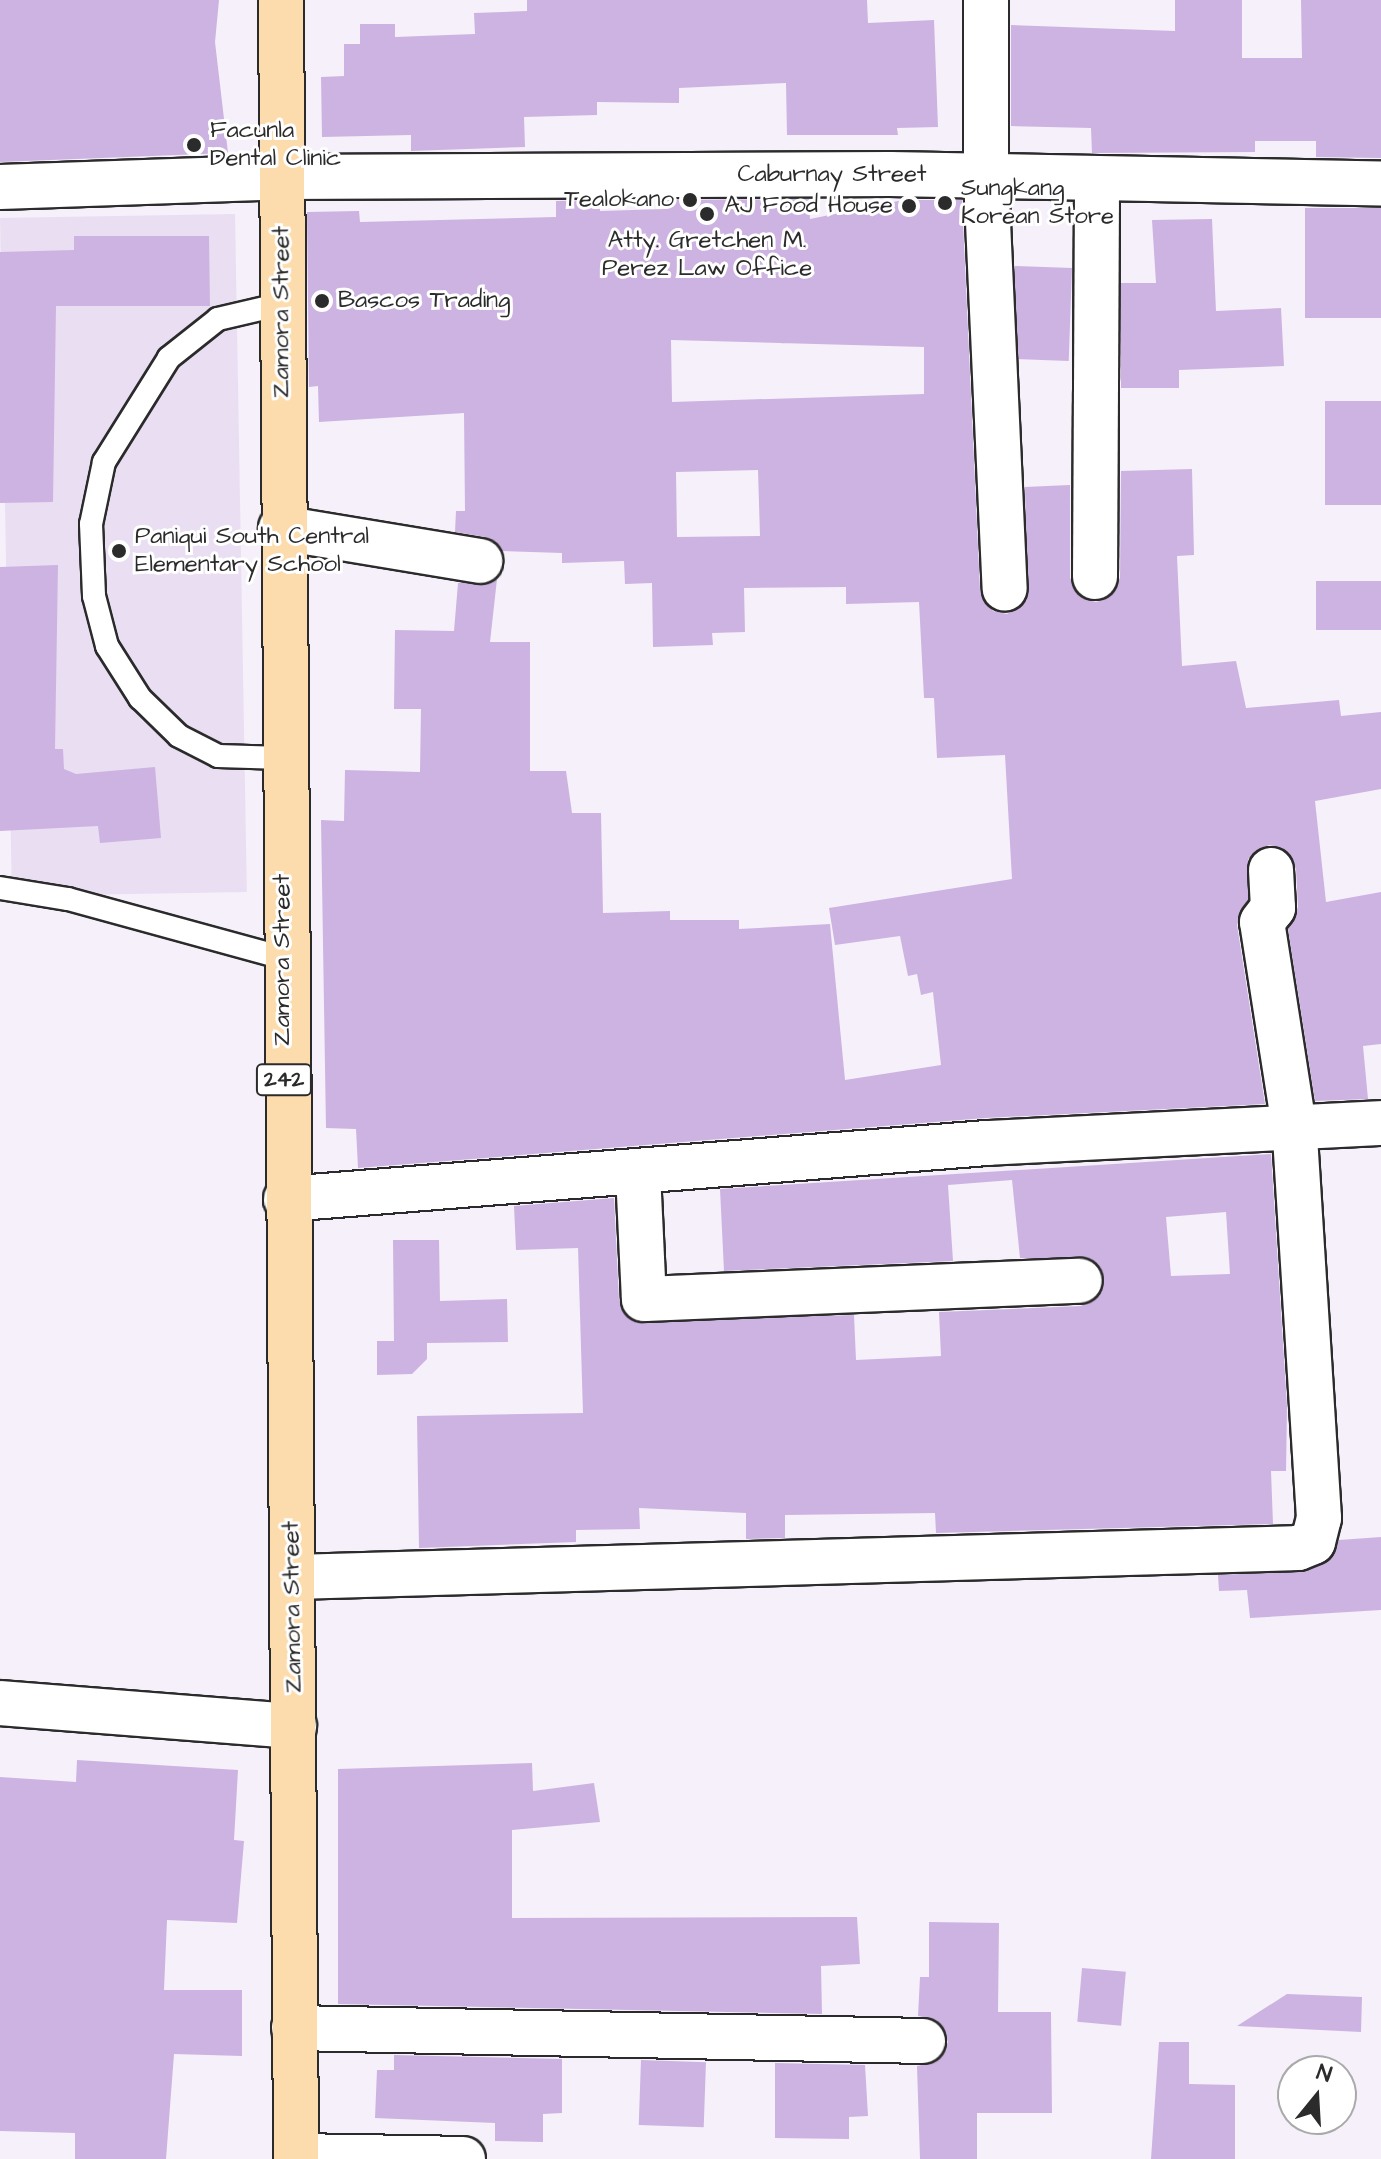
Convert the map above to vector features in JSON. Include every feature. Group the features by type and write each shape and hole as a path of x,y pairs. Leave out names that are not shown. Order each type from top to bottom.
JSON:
{"main road":[{"name":"Zamora Street","path":"281,0 283,958 294,1577 296,2157"}],"street":[{"path":"986,0 986,178 1005,589"},
{"name":"Caburnay Street","path":"0,187 282,177 986,178 1381,183"},
{"path":"1095,577 1097,180"},
{"path":"281,528 480,561"},
{"path":"294,1577 1282,1549 1313,1542 1319,1518 1294,1126 1262,922 1273,908 1271,870"},
{"path":"286,1199 1294,1126 1381,1123"},
{"path":"638,1173 644,1299 1080,1281"},
{"path":"0,1703 294,1726"},
{"path":"294,2028 923,2041"},
{"path":"296,2157 463,2159"}],"lane":[{"path":"282,304 218,319 169,358 104,462 91,524 94,596 107,646 140,698 179,736 218,756 283,758"},
{"path":"0,888 283,958"}],"shaded area":[{"name":"Paniqui South Central Elementary School","path":"235,214 247,892 12,896 0,218"}],"building":[{"path":"0,0 219,0 215,42 228,153 0,162"},
{"path":"527,0 867,0 868,23 934,20 938,127 897,128 898,135 787,135 786,83 679,88 679,103 597,102 597,115 524,117 525,147 411,151 411,135 322,137 321,77 344,76 344,44 360,44 360,24 395,24 395,37 475,34 474,13 527,11"},
{"path":"1175,0 1242,0 1242,58 1302,58 1301,0 1381,0 1381,158 1316,157 1316,141 1255,141 1255,152 1092,153 1091,128 1011,126 1011,25 1175,31"},
{"path":"809,199 810,219 903,200 962,200 980,590 993,611 1007,614 1027,600 1025,487 1070,485 1070,578 1082,598 1096,602 1108,598 1120,578 1121,471 1192,469 1194,555 1177,556 1182,666 1236,661 1246,708 1339,700 1341,716 1381,712 1381,789 1315,801 1326,902 1381,892 1381,1044 1363,1046 1368,1099 1315,1101 1288,929 1298,907 1296,869 1283,848 1269,845 1248,859 1248,900 1237,925 1265,1104 985,1118 358,1168 356,1129 326,1128 321,820 344,821 345,770 420,772 421,709 394,709 395,630 454,631 458,583 497,579 490,642 530,642 530,771 566,771 572,813 601,813 603,913 670,911 670,920 739,920 739,929 830,924 845,1080 941,1065 933,992 921,995 917,974 908,976 900,936 835,945 829,908 1012,879 1005,755 937,758 934,698 924,698 919,602 846,604 846,587 744,588 745,632 712,633 713,645 653,647 652,583 625,584 624,561 562,563 562,553 502,551 485,537 455,532 456,511 465,511 464,413 319,422 318,386 309,387 307,212 359,211 360,222 556,217 556,201 600,200 600,211 665,209 664,200","holes":["671,340 924,347 924,394 672,402","758,470 760,536 677,537 676,472"]},
{"path":"1305,208 1381,208 1381,318 1305,318"},
{"path":"1212,219 1216,311 1281,308 1284,366 1179,370 1179,388 1121,388 1121,283 1156,283 1152,220"},
{"path":"74,236 209,236 210,306 56,306 53,502 0,503 0,252 74,250"},
{"path":"1015,266 1072,268 1069,361 1012,359"},
{"path":"1325,401 1381,401 1381,505 1325,505"},
{"path":"58,565 55,749 63,749 64,769 76,774 155,767 161,838 100,843 98,826 0,831 0,567"},
{"path":"1316,581 1381,581 1381,630 1316,630"},
{"path":"1271,1154 1287,1406 1286,1471 1271,1471 1273,1524 936,1533 935,1513 785,1515 785,1538 746,1539 746,1513 639,1508 640,1529 576,1530 576,1542 419,1548 417,1416 583,1413 578,1248 516,1250 514,1206 614,1198 619,1300 633,1321 854,1315 856,1360 941,1356 939,1312 1081,1306 1102,1292 1101,1268 1091,1259 1020,1258 1012,1180 948,1185 953,1261 724,1271 720,1189","holes":["1226,1212 1230,1274 1171,1276 1166,1217"]},
{"path":"393,1240 439,1240 440,1301 507,1299 508,1342 427,1343 427,1359 412,1374 377,1375 377,1341 394,1341"},
{"path":"1381,1537 1381,1610 1250,1618 1247,1590 1219,1591 1218,1575 1307,1571 1331,1559 1339,1540"},
{"path":"77,1760 238,1770 234,1840 244,1841 237,1923 167,1920 164,1990 242,1990 242,2056 174,2054 166,2159 75,2159 75,2133 0,2131 0,1777 76,1782"},
{"path":"532,1763 533,1791 594,1783 600,1822 512,1830 512,1918 857,1917 860,1964 821,1966 822,2014 338,2004 338,1769"},
{"path":"929,1922 999,1923 998,2012 1051,2012 1052,2113 977,2113 977,2159 920,2159 917,2066 936,2062 948,2042 937,2020 918,2016 920,1977 929,1977"},
{"path":"1082,1968 1126,1972 1121,2026 1077,2022"},
{"path":"1287,1994 1362,1997 1361,2032 1237,2026"},
{"path":"1159,2042 1189,2042 1189,2084 1235,2085 1235,2159 1151,2159"},
{"path":"394,2055 562,2059 562,2113 543,2114 543,2142 495,2141 495,2123 375,2118 377,2070 394,2070"},
{"path":"641,2060 706,2062 704,2127 639,2125"},
{"path":"775,2063 865,2065 868,2116 849,2117 849,2139 775,2138"}],"place":[{"name":"Facunla Dental Clinic","path":"194,145"},
{"name":"Tealokano","path":"690,200"},
{"name":"Sungkang Korean Store","path":"945,203"},
{"name":"AJ Food House","path":"909,206"},
{"name":"Atty. Gretchen M. Perez Law Office","path":"707,214"},
{"name":"Bascos Trading","path":"322,301"},
{"name":"Paniqui South Central Elementary School","path":"119,551"}]}
